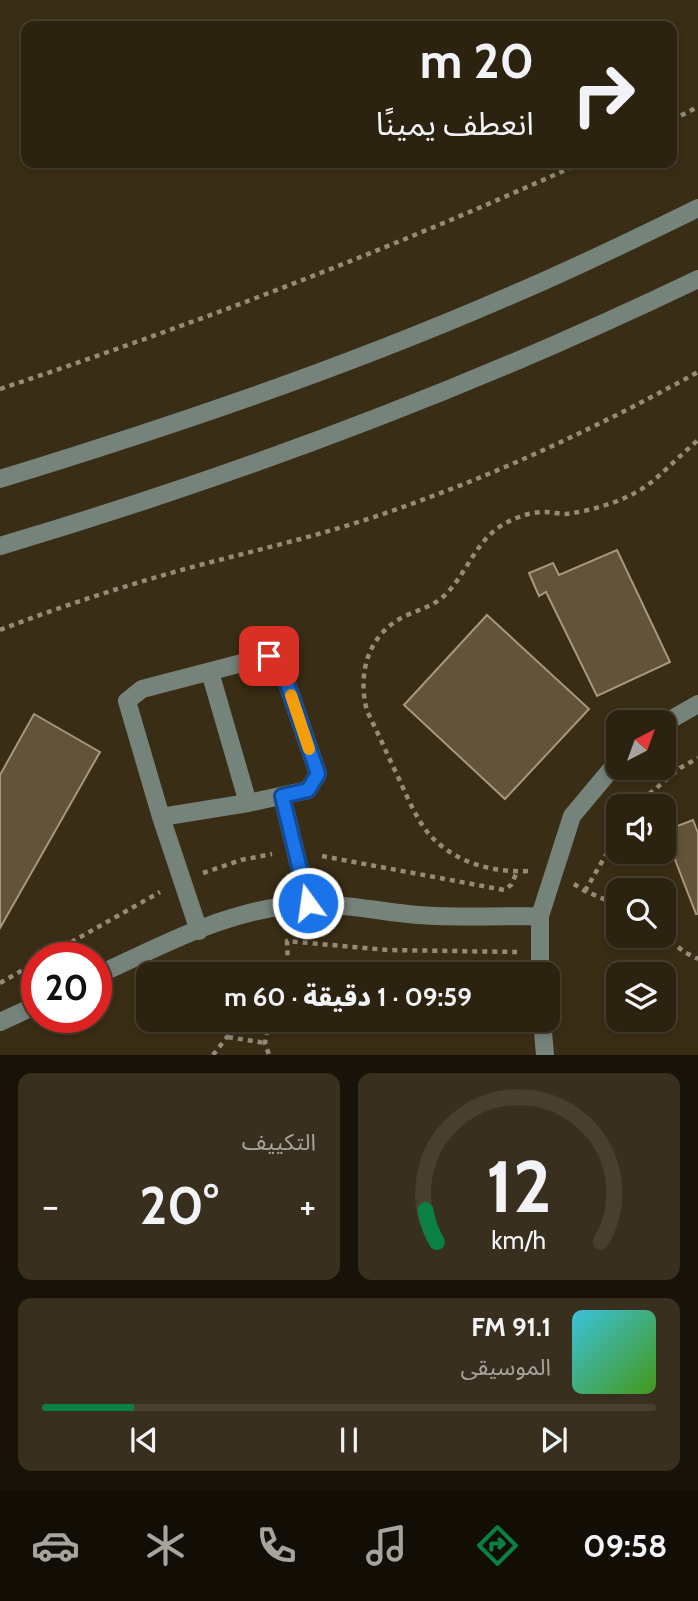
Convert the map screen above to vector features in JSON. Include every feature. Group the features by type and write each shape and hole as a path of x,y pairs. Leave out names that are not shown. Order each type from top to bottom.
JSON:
{"street":[{"path":"0,479 116,444 373,351 500,300 698,208"},
{"path":"0,546 166,494 416,403 531,356 698,279"},
{"path":"161,817 308,790 318,774 280,663 269,656 142,689 127,701 161,817 199,931"},
{"path":"210,672 248,803"},
{"path":"676,717 698,704"},
{"path":"540,962 540,916 572,817 606,776"},
{"path":"282,796 308,903"},
{"path":"112,968 155,948 259,910 308,903 358,906 418,915 540,916"},
{"path":"0,1022 21,1012"},
{"path":"543,1032 545,1055"}],"path":[{"path":"677,118 698,107"},
{"path":"0,390 236,307 367,256 569,168"},
{"path":"0,630 113,590 362,521 445,492 605,423 698,372"},
{"path":"606,900 584,891 554,870 494,871 466,861 431,837 418,819 367,710 362,677 372,646 392,624 430,607 445,595 481,544 505,523 524,515 544,512 565,514 626,498 653,481 698,440"},
{"path":"649,794 680,768 698,758"},
{"path":"584,891 606,854"},
{"path":"288,962 287,941 387,950 540,952"},
{"path":"676,945 698,959"},
{"path":"0,983 21,971"},
{"path":"213,1055 233,1032"},
{"path":"267,1032 265,1043 269,1055"},
{"path":"227,1037 265,1043"}],"building":[{"path":"617,550 670,662 597,696 546,592 539,596 529,573 553,563 559,575"},
{"path":"487,615 589,709 505,799 404,705"},
{"path":"34,714 100,752 0,928 0,775"},
{"path":"693,820 698,833 698,914 676,862 676,826"}],"slow traffic":[{"path":"291,695 309,749"}],"route":[{"path":"269,656 280,663 318,774 308,790 282,796 308,903"}]}
